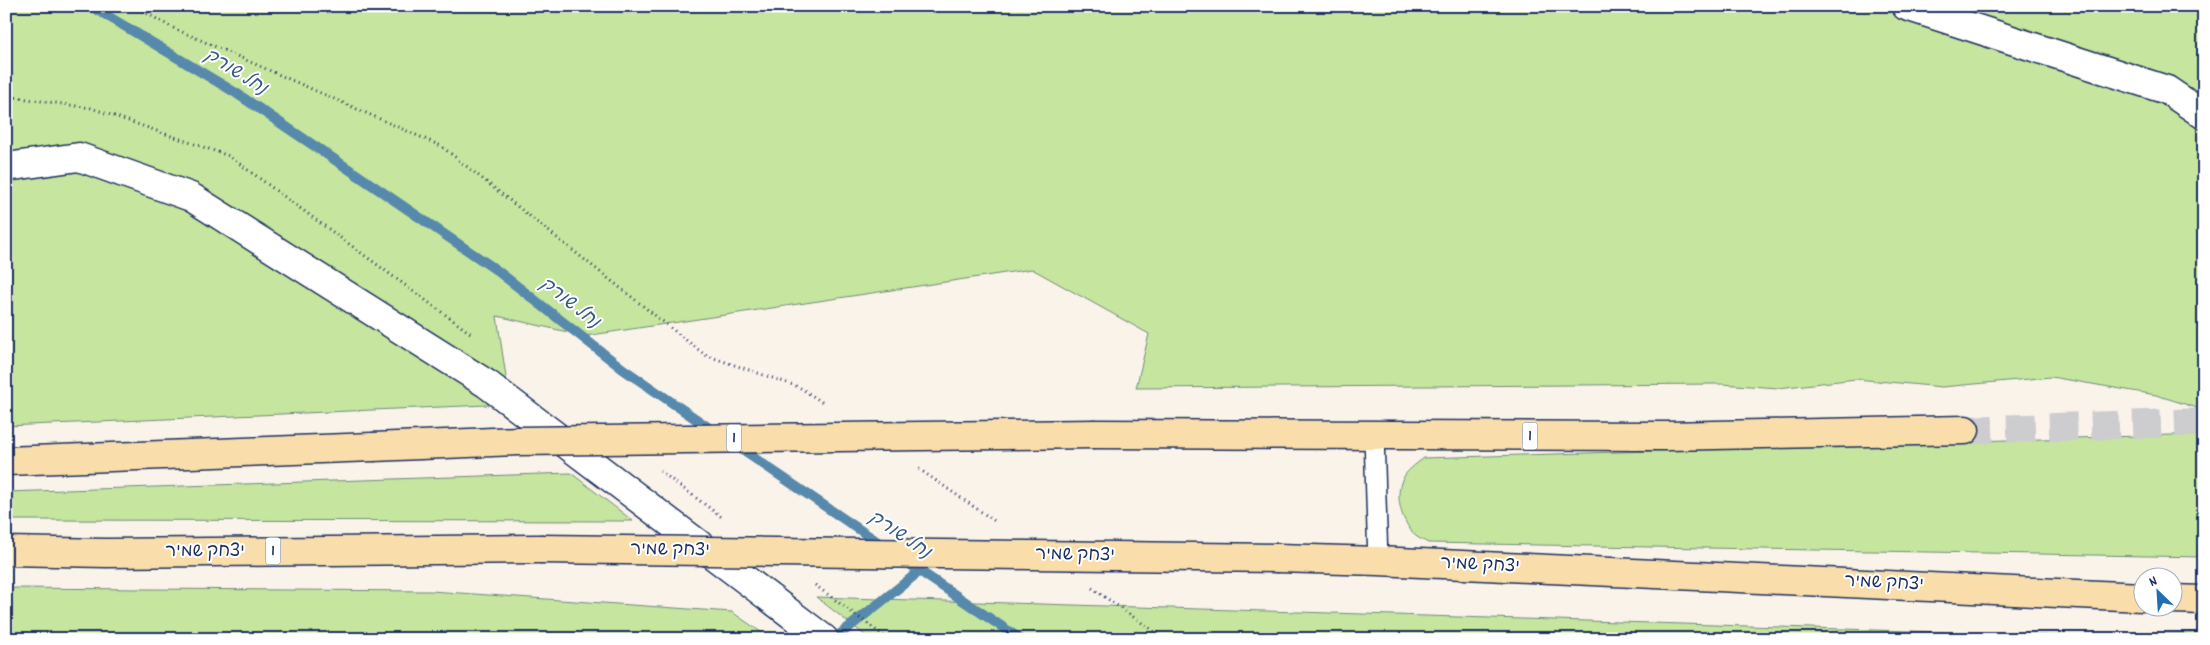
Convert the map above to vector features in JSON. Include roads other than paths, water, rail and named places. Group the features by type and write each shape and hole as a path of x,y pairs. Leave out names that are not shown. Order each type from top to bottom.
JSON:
{"highway":[{"name":"1","path":"6,461 527,441 1095,434 1668,436 1965,430"},
{"name":"יצחק שמיר","path":"6,551 106,553 540,549 1278,558 1378,561 2132,597"},
{"path":"2182,599 2204,600"}],"street":[{"path":"1906,6 2167,90 2204,115"},
{"path":"6,167 79,157 191,197 488,384 824,639"}],"lane":[{"path":"1374,436 1378,561"}],"waterway":[{"name":"נחל שורק","path":"91,6 236,93 356,174 495,269 623,369 715,432"},
{"name":"נחל שורק","path":"735,445 885,547"},
{"name":"נחל שורק","path":"905,561 1020,639"},
{"path":"834,639 920,571"}],"tunnel":[{"path":"1965,430 2204,422"}]}
